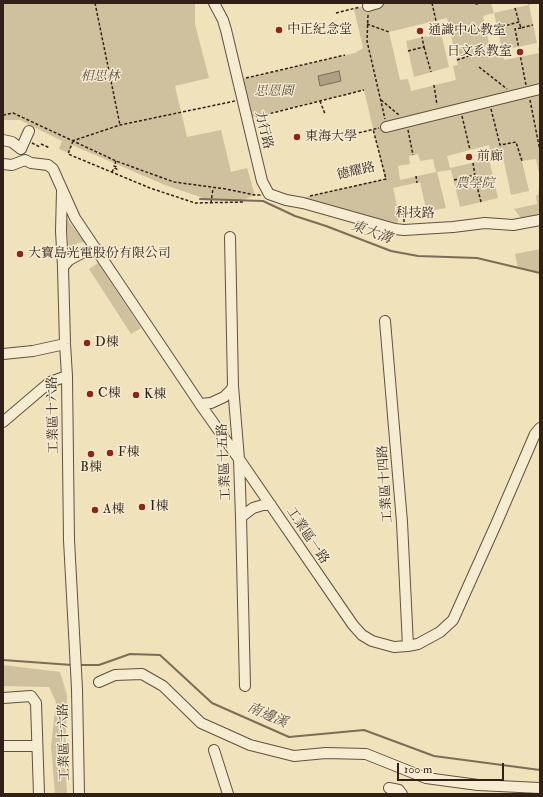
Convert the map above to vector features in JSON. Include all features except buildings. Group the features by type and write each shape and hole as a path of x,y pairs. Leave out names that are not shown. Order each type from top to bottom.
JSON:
{"street":[{"name":"力行路","path":"214,3 223,20 226,30 246,120 262,181 269,194"},
{"path":"368,6 378,3"},
{"path":"386,127 540,89"},
{"path":"21,149 29,131"},
{"path":"3,140 12,142 21,149 25,160 12,165 3,164"},
{"name":"工業區一路","path":"25,160 31,163 42,163 53,169 75,218 200,404 344,612 362,634 372,641 394,647 418,644 440,632 453,620 535,434 540,428"},
{"name":"工業區十六路","path":"62,189 61,230 67,376 69,540 77,689 79,794"},
{"name":"科技路","path":"269,194 286,200 303,203 395,229 404,230 453,227 485,223 513,225 540,220"},
{"name":"工業區十五路","path":"230,237 233,386 239,459 245,686"},
{"path":"63,267 69,260 82,253 96,250"},
{"name":"工業區十四路","path":"385,321 402,522 408,646"},
{"path":"3,354 33,351 65,344"},
{"path":"3,422 50,382 67,376"},
{"path":"200,404 211,403 224,396 233,386"},
{"path":"241,517 253,508 263,505 271,506"},
{"path":"99,682 115,675 142,674 163,686 201,723 250,745 294,756 326,753 366,754 426,778 478,785 540,788"},
{"path":"3,698 31,696 36,703 39,794"},
{"path":"3,746 37,746"},
{"path":"214,750 228,794"},
{"path":"389,788 399,790 402,794"}],"path":[{"path":"95,3 120,124"},
{"path":"432,3 436,21"},
{"path":"476,3 481,3"},
{"path":"336,13 368,6 367,41 386,127"},
{"path":"515,8 521,28"},
{"path":"497,28 519,22"},
{"path":"367,24 389,32"},
{"path":"532,25 515,29 540,151"},
{"path":"422,37 431,72"},
{"path":"408,51 424,47"},
{"path":"457,60 475,54"},
{"path":"237,81 345,55"},
{"path":"479,67 506,89 517,95"},
{"path":"434,85 437,102"},
{"path":"246,120 364,90"},
{"path":"380,99 407,122 413,155"},
{"path":"72,141 120,124 242,100"},
{"path":"320,100 325,114"},
{"path":"489,102 500,145 516,142 522,161"},
{"path":"460,109 470,150"},
{"path":"3,115 13,113 116,162 174,182 255,195 269,194"},
{"name":"德耀路","path":"304,197 386,179 373,129 354,134"},
{"path":"72,141 68,154 150,188 195,203 244,202"},
{"path":"41,144 50,148"},
{"path":"112,172 114,168 117,169 118,167 114,166 116,162"},
{"path":"473,163 481,202"},
{"path":"454,180 475,175"},
{"path":"416,176 417,183"},
{"path":"476,182 493,178"},
{"path":"211,203 213,188"},
{"path":"404,230 404,215 424,211"}],"green space":[{"name":"相思林","path":"3,3 195,3 195,24 209,78 175,86 187,137 221,130 231,172 247,168 255,195 243,200 209,200 165,185 72,145 69,153 59,149 62,141 20,120 3,120"},
{"path":"378,3 491,3 494,13 483,16 492,57 503,54 504,60 539,53 538,48 540,47 540,177 536,159 522,161 529,191 511,195 503,157 492,159 489,145 447,156 450,168 489,159 498,198 460,207 451,170 437,172 446,208 424,212 423,210 426,209 420,182 393,188 399,215 396,231 283,202 385,179 364,90 252,117 243,79 355,53 363,48 354,9","holes":["447,18 458,65 453,66 456,80 411,91 408,79 400,80 389,32","418,154 420,161 433,159 436,172 400,180 398,166 410,164 409,156"]},
{"path":"528,3 536,3 529,5 537,43 502,50 494,13 528,5"},
{"path":"441,33 449,67 414,77 406,41"},
{"path":"539,188 540,219 525,223 514,209 537,204 536,195 538,195"},
{"path":"65,217 86,243 78,243 69,249"},
{"path":"540,249 540,273 518,268 515,254"},
{"path":"98,263 141,328 131,334 89,269"},
{"path":"3,665 60,672 67,695 65,760 67,794 55,794 51,746 56,702 49,687 3,686"}],"shaded area":[{"path":"339,71 341,81 320,86 318,76"}],"waterway":[{"name":"東大溝","path":"200,199 263,201 295,216 326,226 391,251 418,256 477,258 540,273"},
{"name":"南邊溪","path":"80,665 99,665 130,654 160,655 212,703 289,737 364,730 434,756 540,770"},
{"name":"南邊溪","path":"3,660 72,665"}],"place":[{"name":"中正紀念堂","path":"279,30"},
{"name":"通識中心教室","path":"420,31"},
{"name":"日文系教室","path":"520,52"},
{"name":"東海大學","path":"297,137"},
{"name":"前廊","path":"469,157"},
{"name":"大寶島光電股份有限公司","path":"20,254"},
{"name":"D棟","path":"87,343"},
{"name":"C棟","path":"90,394"},
{"name":"K棟","path":"136,395"},
{"name":"F棟","path":"110,453"},
{"name":"B棟","path":"91,454"},
{"name":"I棟","path":"142,507"},
{"name":"A棟","path":"95,510"}],"park label":[{"name":"思恩園","path":"274,92"},
{"name":"農學院","path":"475,184"}]}
